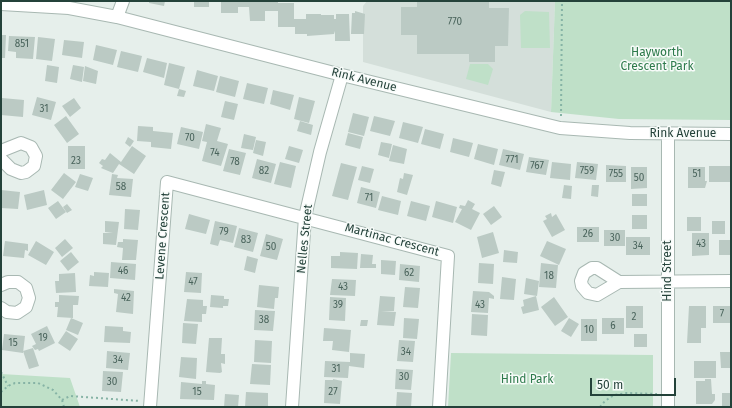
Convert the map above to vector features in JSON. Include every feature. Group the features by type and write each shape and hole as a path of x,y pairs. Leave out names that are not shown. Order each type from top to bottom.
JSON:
{"street":[{"path":"117,17 123,1"},
{"name":"Rink Avenue","path":"1,4 69,8 117,17 342,75 560,128 594,132 731,134"},
{"name":"Nelles Street","path":"292,407 305,217 320,152 342,75"},
{"name":"Hind Street","path":"668,134 668,407"},
{"path":"1,151 21,143 31,147 36,156 34,166 26,172 21,173 12,169 1,159"},
{"name":"Levene Crescent","path":"150,404 167,182 305,217"},
{"name":"Martinac Crescent","path":"305,217 448,256 439,407"},
{"path":"619,282 731,281"},
{"path":"1,285 8,282 18,282 26,288 29,298 26,307 17,313 7,312 1,308"}],"path":[{"path":"560,128 562,1"},
{"path":"1,372 8,386"},
{"path":"1,392 8,386 22,382 42,384 53,390 62,400 64,407"},
{"path":"600,407 604,401 614,395 627,393 668,394"},
{"path":"62,400 70,396 150,404"}],"shaded area":[{"path":"367,1 555,1 551,112 363,62 363,6"}],"green space":[{"name":"Hayworth Crescent Park","path":"555,1 731,1 731,120 619,119 551,112"},
{"path":"525,11 549,12 550,48 521,48 520,15"},
{"path":"470,64 488,64 493,69 488,85 466,79"},
{"name":"Hind Park","path":"451,353 653,355 653,407 448,407"},
{"path":"1,374 70,378 80,407 1,407"}],"building":[{"path":"149,1 165,1 164,6 149,3"},
{"path":"194,1 209,1 209,7 194,7"},
{"path":"221,1 278,1 278,11 265,11 265,21 250,21 249,7 238,7 238,13 221,13"},
{"path":"417,1 489,1 489,8 509,8 508,46 495,46 495,62 469,62 469,54 417,54 417,35 401,35 401,7 417,7"},
{"path":"278,3 294,3 294,19 306,19 306,14 334,15 334,19 336,19 336,14 349,14 350,41 335,41 335,31 334,34 307,36 307,34 295,34 295,27 278,27"},
{"path":"355,11 365,14 364,34 351,34 352,13 355,13"},
{"path":"1,35 6,35 5,58 1,58"},
{"path":"9,36 35,37 33,59 16,58 16,52 8,51"},
{"path":"38,37 55,39 52,61 36,59"},
{"path":"64,40 84,42 82,58 62,55"},
{"path":"96,45 117,50 113,65 93,60"},
{"path":"121,51 142,56 138,72 117,67"},
{"path":"147,58 167,63 164,78 143,72"},
{"path":"169,63 185,67 179,89 164,85"},
{"path":"47,65 59,67 57,83 45,81"},
{"path":"73,65 84,67 82,82 70,79"},
{"path":"85,66 98,71 96,84 83,81"},
{"path":"197,70 218,76 214,91 193,86"},
{"path":"220,76 239,81 235,97 216,92"},
{"path":"247,83 268,88 264,104 243,99"},
{"path":"179,89 186,91 184,97 177,96"},
{"path":"273,90 294,95 290,110 270,104"},
{"path":"37,97 56,102 51,120 32,115"},
{"path":"299,97 315,101 309,123 294,119"},
{"path":"2,98 24,100 23,117 1,115"},
{"path":"74,98 81,108 70,117 62,106"},
{"path":"225,101 238,104 234,120 221,117"},
{"path":"353,113 369,117 364,136 348,132"},
{"path":"66,116 79,134 67,143 54,125"},
{"path":"374,116 395,121 390,136 370,131"},
{"path":"300,121 313,125 311,135 297,131"},
{"path":"403,122 423,127 418,143 399,138"},
{"path":"206,124 221,128 217,141 228,144 221,166 202,161 207,142 202,141"},
{"path":"138,126 153,127 153,131 173,133 171,149 151,147 151,142 137,141"},
{"path":"181,127 203,132 199,149 177,144"},
{"path":"425,129 444,134 440,149 421,144"},
{"path":"348,133 363,137 360,149 345,145"},
{"path":"244,134 256,137 253,150 241,148"},
{"path":"128,137 134,141 130,147 125,143"},
{"path":"453,138 473,143 469,157 450,152"},
{"path":"256,140 266,142 263,156 253,153"},
{"path":"381,142 392,144 389,158 378,155"},
{"path":"478,144 498,149 494,165 474,159"},
{"path":"393,145 407,149 404,164 389,161"},
{"path":"68,146 85,146 85,169 68,169"},
{"path":"132,146 146,156 134,174 119,164 113,173 101,168 103,166 99,163 102,159 105,160 110,153 121,162"},
{"path":"289,146 303,150 299,163 285,159"},
{"path":"229,149 246,153 240,175 223,171"},
{"path":"503,149 524,154 520,170 499,165"},
{"path":"529,157 549,160 546,175 526,172"},
{"path":"257,159 276,164 271,183 252,178"},
{"path":"280,162 296,166 291,188 274,184"},
{"path":"552,162 571,164 570,180 550,178"},
{"path":"577,162 598,164 596,180 575,178"},
{"path":"341,163 357,167 348,200 332,196"},
{"path":"606,165 626,166 626,182 606,182"},
{"path":"362,166 374,169 370,183 358,180"},
{"path":"709,166 730,166 730,182 709,182"},
{"path":"631,167 647,167 647,188 631,189"},
{"path":"688,167 705,167 705,181 707,181 705,188 688,188"},
{"path":"494,170 505,172 501,187 491,184"},
{"path":"64,173 76,182 63,199 51,190"},
{"path":"404,173 413,175 407,195 397,192 400,178 403,179"},
{"path":"80,174 93,178 88,191 75,187"},
{"path":"112,174 118,175 117,178 133,179 131,197 109,195"},
{"path":"564,185 572,186 571,199 562,198"},
{"path":"592,185 599,185 598,197 591,196"},
{"path":"361,187 380,192 376,208 357,203"},
{"path":"1,190 20,192 18,209 1,208"},
{"path":"44,190 47,205 27,210 24,195"},
{"path":"632,194 647,194 647,206 632,206"},
{"path":"382,196 401,201 398,215 378,210"},
{"path":"468,200 475,204 472,209 480,213 471,230 455,222 462,209 459,208 460,205 465,206"},
{"path":"58,201 66,212 56,219 48,208"},
{"path":"411,201 430,206 426,221 407,216"},
{"path":"436,201 457,207 453,223 432,217"},
{"path":"67,204 72,210 67,213 63,207"},
{"path":"494,206 502,217 491,225 483,214"},
{"path":"125,209 140,210 138,230 124,229"},
{"path":"551,213 552,217 556,214 565,230 552,237 543,221 547,219 545,216"},
{"path":"189,214 210,220 206,234 185,229"},
{"path":"632,215 647,215 647,229 632,229"},
{"path":"687,217 701,217 701,231 687,231"},
{"path":"105,221 119,222 116,245 103,244 103,233 113,233 105,232"},
{"path":"215,221 237,226 233,243 220,240 218,246 210,244"},
{"path":"712,221 725,221 725,234 712,234"},
{"path":"577,227 599,227 599,242 577,242"},
{"path":"239,228 258,233 253,252 234,247"},
{"path":"604,230 625,230 625,246 604,246"},
{"path":"493,232 499,253 482,258 477,237"},
{"path":"692,233 709,233 709,255 692,256"},
{"path":"266,234 283,239 277,260 260,256"},
{"path":"626,237 650,237 650,255 626,255"},
{"path":"65,239 73,248 62,257 55,248"},
{"path":"123,239 138,240 136,260 122,260 123,248 117,247 118,242 123,242"},
{"path":"719,240 731,240 731,255 719,255"},
{"path":"5,241 28,244 28,251 25,250 24,258 3,256"},
{"path":"36,241 54,252 46,265 28,255"},
{"path":"547,241 566,249 559,265 540,256"},
{"path":"504,250 518,252 517,263 503,262"},
{"path":"71,252 79,262 68,271 60,261"},
{"path":"340,252 358,253 357,269 331,268 331,256 340,256"},
{"path":"361,254 373,255 372,264 376,264 376,268 360,268"},
{"path":"247,256 258,259 255,273 244,270"},
{"path":"381,260 396,261 395,275 381,274"},
{"path":"111,262 136,264 135,280 110,278"},
{"path":"479,263 494,264 493,284 478,283"},
{"path":"541,263 558,265 556,288 539,287"},
{"path":"400,264 420,266 419,282 399,280"},
{"path":"94,272 109,273 108,287 89,286 90,275 94,276"},
{"path":"186,272 202,273 201,293 184,292"},
{"path":"75,273 76,292 56,293 55,281 59,281 59,274"},
{"path":"502,277 516,279 514,300 500,299"},
{"path":"526,278 539,281 537,296 524,294"},
{"path":"332,279 356,280 355,296 330,295"},
{"path":"259,285 279,287 278,298 275,298 274,309 257,307"},
{"path":"405,287 420,288 418,308 403,307"},
{"path":"114,289 134,291 133,314 116,312 118,294 114,293"},
{"path":"473,291 489,292 494,296 494,299 489,298 488,313 471,312"},
{"path":"59,295 79,296 78,305 73,305 73,318 57,317 58,307 55,307 55,302 59,302"},
{"path":"211,295 224,296 224,299 229,299 228,306 223,306 223,308 210,307"},
{"path":"380,296 395,297 394,311 381,311 396,312 394,326 377,325"},
{"path":"536,296 539,310 523,314 521,307 524,306 523,300"},
{"path":"330,297 346,298 345,321 329,320"},
{"path":"554,297 568,317 555,326 541,307"},
{"path":"187,299 203,300 203,306 207,306 206,314 202,314 202,322 184,321"},
{"path":"626,306 643,306 643,328 626,328"},
{"path":"689,306 706,306 706,328 701,328 701,343 687,343"},
{"path":"713,306 731,306 731,323 713,323"},
{"path":"255,310 275,311 273,331 254,330"},
{"path":"472,314 488,315 487,336 471,335"},
{"path":"71,318 83,323 78,335 66,330"},
{"path":"404,318 419,319 417,339 403,338"},
{"path":"569,318 579,324 571,337 561,331"},
{"path":"602,318 624,318 624,334 602,334"},
{"path":"581,319 597,319 597,341 581,341"},
{"path":"361,320 368,320 367,326 360,326"},
{"path":"183,323 198,324 196,344 182,343"},
{"path":"47,326 55,343 39,351 38,349 35,350 32,346 36,344 31,334"},
{"path":"105,326 123,327 123,331 131,332 130,343 104,342"},
{"path":"324,328 351,330 349,352 332,350 333,341 323,341"},
{"path":"66,331 78,339 70,351 58,343"},
{"path":"4,334 25,336 23,353 2,350"},
{"path":"634,334 647,334 647,347 634,347"},
{"path":"209,338 222,338 221,354 225,354 225,364 221,363 222,372 220,373 206,372"},
{"path":"255,340 272,341 271,363 254,362"},
{"path":"399,340 415,341 413,362 397,361"},
{"path":"33,348 39,366 29,369 23,351"},
{"path":"107,351 130,353 128,370 106,368"},
{"path":"720,352 731,352 731,368 721,368"},
{"path":"350,353 365,354 364,368 349,366 348,378 324,377 325,361 350,362"},
{"path":"181,357 197,358 196,379 179,377"},
{"path":"694,361 716,361 716,378 694,378"},
{"path":"252,364 271,365 270,385 250,384"},
{"path":"396,369 413,370 411,390 395,389"},
{"path":"103,371 123,372 121,392 102,391"},
{"path":"333,379 342,381 340,404 324,403 325,380"},
{"path":"705,379 711,379 712,394 715,394 715,400 712,404 696,404 696,381 705,381"},
{"path":"202,381 206,381 206,384 215,385 214,400 180,399 181,382 202,384"},
{"path":"246,392 268,393 268,407 245,407"},
{"path":"397,392 412,393 411,407 396,407"},
{"path":"722,393 731,393 731,407 722,407"},
{"path":"225,394 239,395 238,407 224,407"}]}
